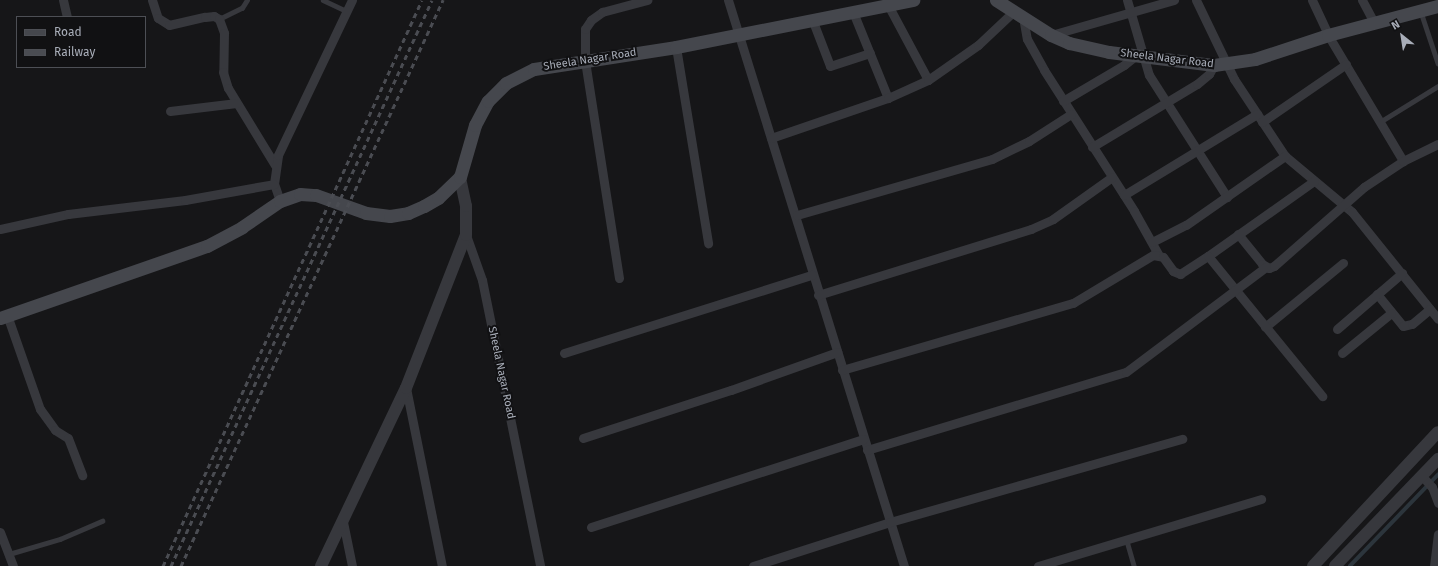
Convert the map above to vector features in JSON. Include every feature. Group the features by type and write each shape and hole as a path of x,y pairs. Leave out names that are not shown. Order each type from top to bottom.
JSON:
{"main road":[{"name":"Sheela Nagar Road","path":"460,177 480,112 496,92 506,83 534,69 676,47 853,12 868,6 888,5 913,0"},
{"name":"Sheela Nagar Road","path":"996,0 1051,35 1088,48 1138,56 1220,65 1255,58 1328,35 1438,6"},
{"path":"3,316 206,246 230,234 280,201 300,194 316,195 366,213 390,216 408,213 438,198 460,177"}],"street":[{"path":"63,0 67,16"},
{"path":"152,0 158,18 169,25 205,17 214,16 219,19 224,33 223,72 237,103 275,165"},
{"path":"280,201 274,184 275,165 352,0"},
{"path":"619,278 585,61 584,29 592,20 608,10 647,0"},
{"path":"728,0 737,34 797,215 818,295 904,566"},
{"path":"1126,0 1130,12 1138,56 1196,151 1227,197"},
{"path":"1051,35 1174,0"},
{"path":"1196,0 1220,65 1259,118 1284,156 1344,204 1402,273 1438,319"},
{"path":"1312,0 1328,35 1403,161"},
{"path":"1362,0 1374,23"},
{"path":"888,5 928,80"},
{"path":"853,12 888,98"},
{"path":"771,138 888,98 928,80 978,46 1018,14 1026,39 1063,101 1124,195 1158,254 1176,274 1187,270 1208,256 1314,181"},
{"path":"812,19 830,66 870,53"},
{"path":"676,47 708,243"},
{"path":"1063,101 1138,56"},
{"path":"1124,195 1196,151 1259,118 1346,64"},
{"path":"1092,147 1197,84 1220,65"},
{"path":"170,111 237,103"},
{"path":"797,215 992,159 1029,140 1071,114"},
{"path":"867,450 1126,372 1236,292 1266,267 1274,266 1364,187 1403,161 1438,144"},
{"path":"1152,242 1178,230 1284,156"},
{"name":"Sheela Nagar Road","path":"460,177 466,206 466,235 482,280 540,566"},
{"path":"818,295 1031,230 1053,219 1112,177"},
{"path":"0,229 68,214 185,200 274,184"},
{"path":"1238,234 1266,267"},
{"path":"321,566 406,388 466,235"},
{"path":"842,370 1073,303 1158,254"},
{"path":"1208,256 1322,396"},
{"path":"1265,327 1343,263"},
{"path":"1337,329 1402,273"},
{"path":"564,353 812,275"},
{"path":"1377,294 1400,324 1407,326 1430,309"},
{"path":"1342,353 1391,313"},
{"path":"3,316 40,409 55,430 68,438 82,475"},
{"path":"583,438 730,390 836,352"},
{"path":"406,388 442,566"},
{"path":"1313,566 1436,438"},
{"path":"591,527 863,439"},
{"path":"753,566 890,522 1182,439"},
{"path":"1335,566 1427,481 1438,459"},
{"path":"1427,481 1438,502"},
{"path":"1040,566 1127,541 1261,499"},
{"path":"343,522 352,566"},
{"path":"0,532 14,566"},
{"path":"1435,565 1438,534"}],"lane":[{"path":"219,19 242,8 247,0"},
{"path":"323,0 347,11"},
{"path":"1421,10 1438,63"},
{"path":"1380,122 1438,86"},
{"path":"9,554 60,539 102,521"},
{"path":"1127,541 1134,566"}],"waterway":[{"path":"1350,566 1438,475"}],"railway":[{"path":"163,566 422,0"},
{"path":"171,566 432,0"},
{"path":"181,566 443,0"}]}
